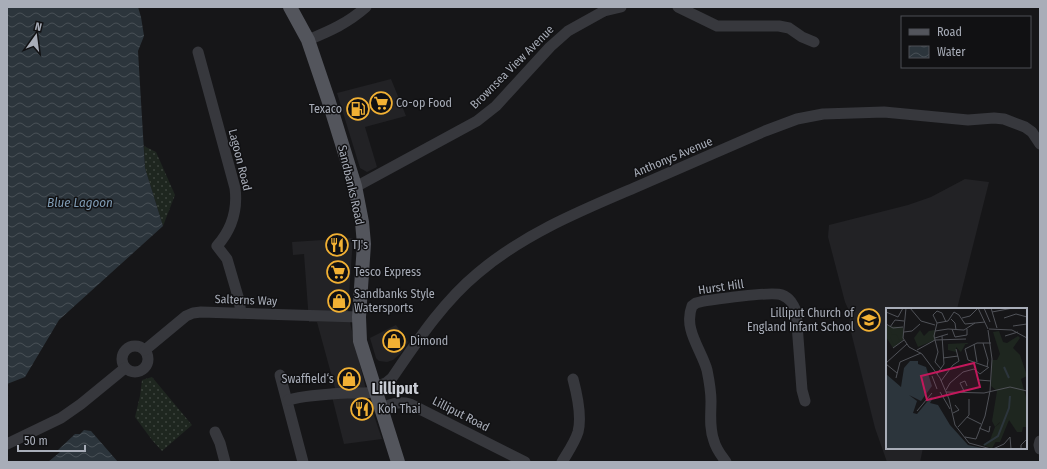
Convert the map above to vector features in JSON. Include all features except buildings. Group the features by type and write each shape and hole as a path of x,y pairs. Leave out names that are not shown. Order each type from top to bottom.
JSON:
{"main road":[{"name":"Sandbanks Road","path":"290,7 308,40 333,113 355,186 362,222 364,244 359,334 362,349 398,462"}],"street":[{"path":"308,40 340,27 366,7"},
{"name":"Brownsea View Avenue","path":"355,186 477,121 496,106 550,47 568,31 604,9 621,7"},
{"path":"678,7 717,26 779,26 789,28 802,37 814,42"},
{"name":"Lagoon Road","path":"198,52 235,188 237,201 235,213 225,237 217,246 227,259 239,300 240,313"},
{"name":"Anthonys Avenue","path":"376,389 392,378 437,314 457,293 478,273 512,248 534,234 605,201 765,131 797,119 823,114 884,112 910,113 968,120 994,118 1004,119 1025,127 1032,132 1040,144"},
{"name":"Hurst Hill","path":"726,462 716,447 711,430 711,399 709,379 688,320 692,306 696,303 704,301 776,294 788,298 793,303 796,311 802,390 806,401"},
{"name":"Salterns Way","path":"145,350 186,316 193,313 359,317"},
{"path":"131,346 136,346 145,350 148,361 143,369 133,372 129,371 122,364 122,358 125,350 131,346"},
{"path":"7,444 61,418 81,404 125,368"},
{"path":"280,375 288,400 303,462"},
{"path":"562,462 579,430 580,422 573,379"},
{"path":"288,400 350,393 360,394 376,389"},
{"name":"Lilliput Road","path":"381,408 404,402 417,406 525,462"},
{"path":"215,432 220,443 225,462"},
{"path":"1040,440 1040,450"}],"shaded area":[{"path":"391,79 406,116 365,127 377,167 367,172 360,168 337,93"},
{"path":"144,146 156,152 175,195 163,226 145,168"},
{"name":"Lilliput Church of England Infant School","path":"965,179 989,182 957,308 886,308 886,449 923,449 920,462 887,462 875,428 849,324 851,315 845,302 828,237 829,225 908,205 931,197"},
{"path":"353,238 348,310 368,398 382,439 344,444 330,389 335,388 317,322 309,322 304,254 293,255 292,242"},
{"path":"396,325 408,342 401,353 393,360 387,362 379,361 376,358 370,338"},
{"path":"152,377 192,425 162,451 135,417 142,380"}],"water":[{"name":"Blue Lagoon","path":"7,7 138,7 144,36 138,51 145,168 163,226 59,320 25,377 7,384"},
{"path":"84,430 91,431 118,462 48,462 60,452 58,450 75,434 80,434"}],"place":[{"name":"Co-op Food","path":"381,103"},
{"name":"Texaco","path":"358,109"},
{"name":"TJ's","path":"337,245"},
{"name":"Tesco Express","path":"338,272"},
{"name":"Sandbanks Style Watersports","path":"339,301"},
{"name":"Lilliput Church of England Infant School","path":"869,320"},
{"name":"Dimond","path":"394,341"},
{"name":"Swaffield‘s","path":"349,379"},
{"name":"Koh Thai","path":"362,409"}],"district":[{"name":"Lilliput","path":"395,388"}]}
